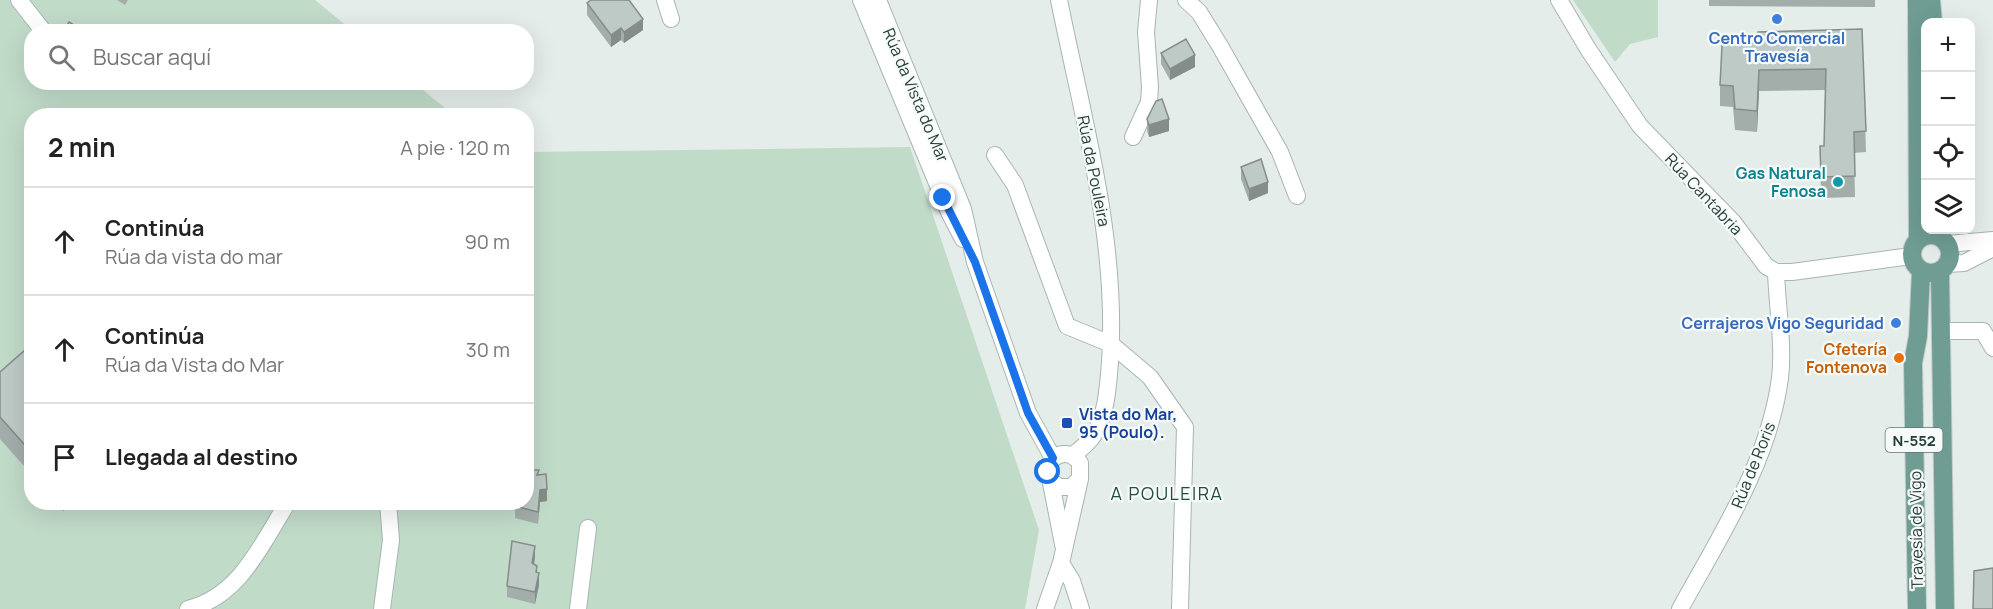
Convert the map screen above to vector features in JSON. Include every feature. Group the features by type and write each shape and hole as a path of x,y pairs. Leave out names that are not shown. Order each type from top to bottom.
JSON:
{"main road":[{"name":"Travesía de Vigo","path":"1917,0 1922,18"},
{"name":"Travesía de Vigo","path":"1926,18 1931,0"},
{"name":"Travesía de Vigo","path":"1917,609 1913,363 1918,336 1917,256 1923,72"},
{"path":"1942,237 1928,235 1917,256 1930,273 1943,267"},
{"name":"N-552","path":"1942,237 1950,254 1943,267"},
{"name":"Travesía de Vigo","path":"1943,267 1945,609"}],"street":[{"path":"19,0 38,24"},
{"path":"665,0 670,19"},
{"name":"Rúa da Vista do Mar","path":"861,0 949,212 975,262"},
{"name":"Rúa da Vista do Mar","path":"878,0 963,209 975,262"},
{"name":"Rúa da Pouleira","path":"1059,0 1103,213 1110,273 1111,344 1107,390 1100,423 1090,441 1073,455"},
{"path":"1133,137 1149,102 1146,32 1149,0"},
{"path":"1186,0 1199,12 1220,46 1280,152 1297,196"},
{"name":"Rúa Cantabria","path":"1559,0 1588,49 1640,126 1733,222 1766,266 1776,272"},
{"path":"995,154 1015,185 1067,326 1111,344 1150,377 1185,427 1180,609"},
{"path":"1942,237 1993,240"},
{"path":"1943,267 1964,263 1993,248"},
{"path":"1776,272 1792,272 1917,256"},
{"path":"975,262 1028,413 1053,458"},
{"name":"Rúa de Roris","path":"1680,609 1738,505 1773,420 1780,375 1776,272"},
{"path":"1942,331 1983,331 1993,348"},
{"path":"1045,609 1062,556 1082,468 1073,455 1062,454 1053,458 1048,468 1062,556 1081,609"},
{"path":"1050,480 1056,485 1067,488 1080,479"},
{"path":"188,609 225,594 241,576 283,510"},
{"path":"382,609 391,540 389,510"},
{"path":"578,609 588,528"}],"green space":[{"path":"0,0 315,0 344,24 24,24 24,90 423,90 445,108 24,108 24,510 534,510 534,152 910,147 1039,530 1025,609 0,609"},
{"path":"1573,0 1658,0 1658,37 1630,44 1615,62"}],"building":[{"path":"591,0 629,0 643,19 624,32 621,28 611,35 587,3"},
{"path":"1862,29 1866,131 1854,132 1855,176 1821,177 1820,146 1824,146 1826,69 1759,70 1757,111 1735,109 1733,86 1720,85 1722,45 1755,43 1758,32"},
{"path":"1186,39 1195,55 1170,69 1161,53"},
{"path":"1162,99 1169,119 1149,125 1147,119 1156,101"},
{"path":"1261,159 1268,182 1249,189 1241,167"},
{"path":"24,351 24,444 0,417 0,372"},
{"path":"534,470 539,470 537,475 546,474 547,489 540,490 538,512 530,510 534,510"},
{"path":"512,541 535,546 532,563 537,566 536,572 539,573 535,592 507,586"},
{"path":"1993,568 1993,609 1973,609 1974,571"}],"place":[{"name":"Centro Comercial Travesía","path":"1777,19"},
{"name":"Gas Natural Fenosa","path":"1838,182"},
{"name":"Cerrajeros Vigo Seguridad","path":"1896,323"},
{"name":"Cfetería Fontenova","path":"1899,358"},
{"name":"Vista do Mar, 95 (Poulo).","path":"1067,423"}],"district":[{"name":"A POULEIRA","path":"1167,493"}],"route":[{"path":"943,198 975,262 1028,413 1053,458 1048,472"}]}
